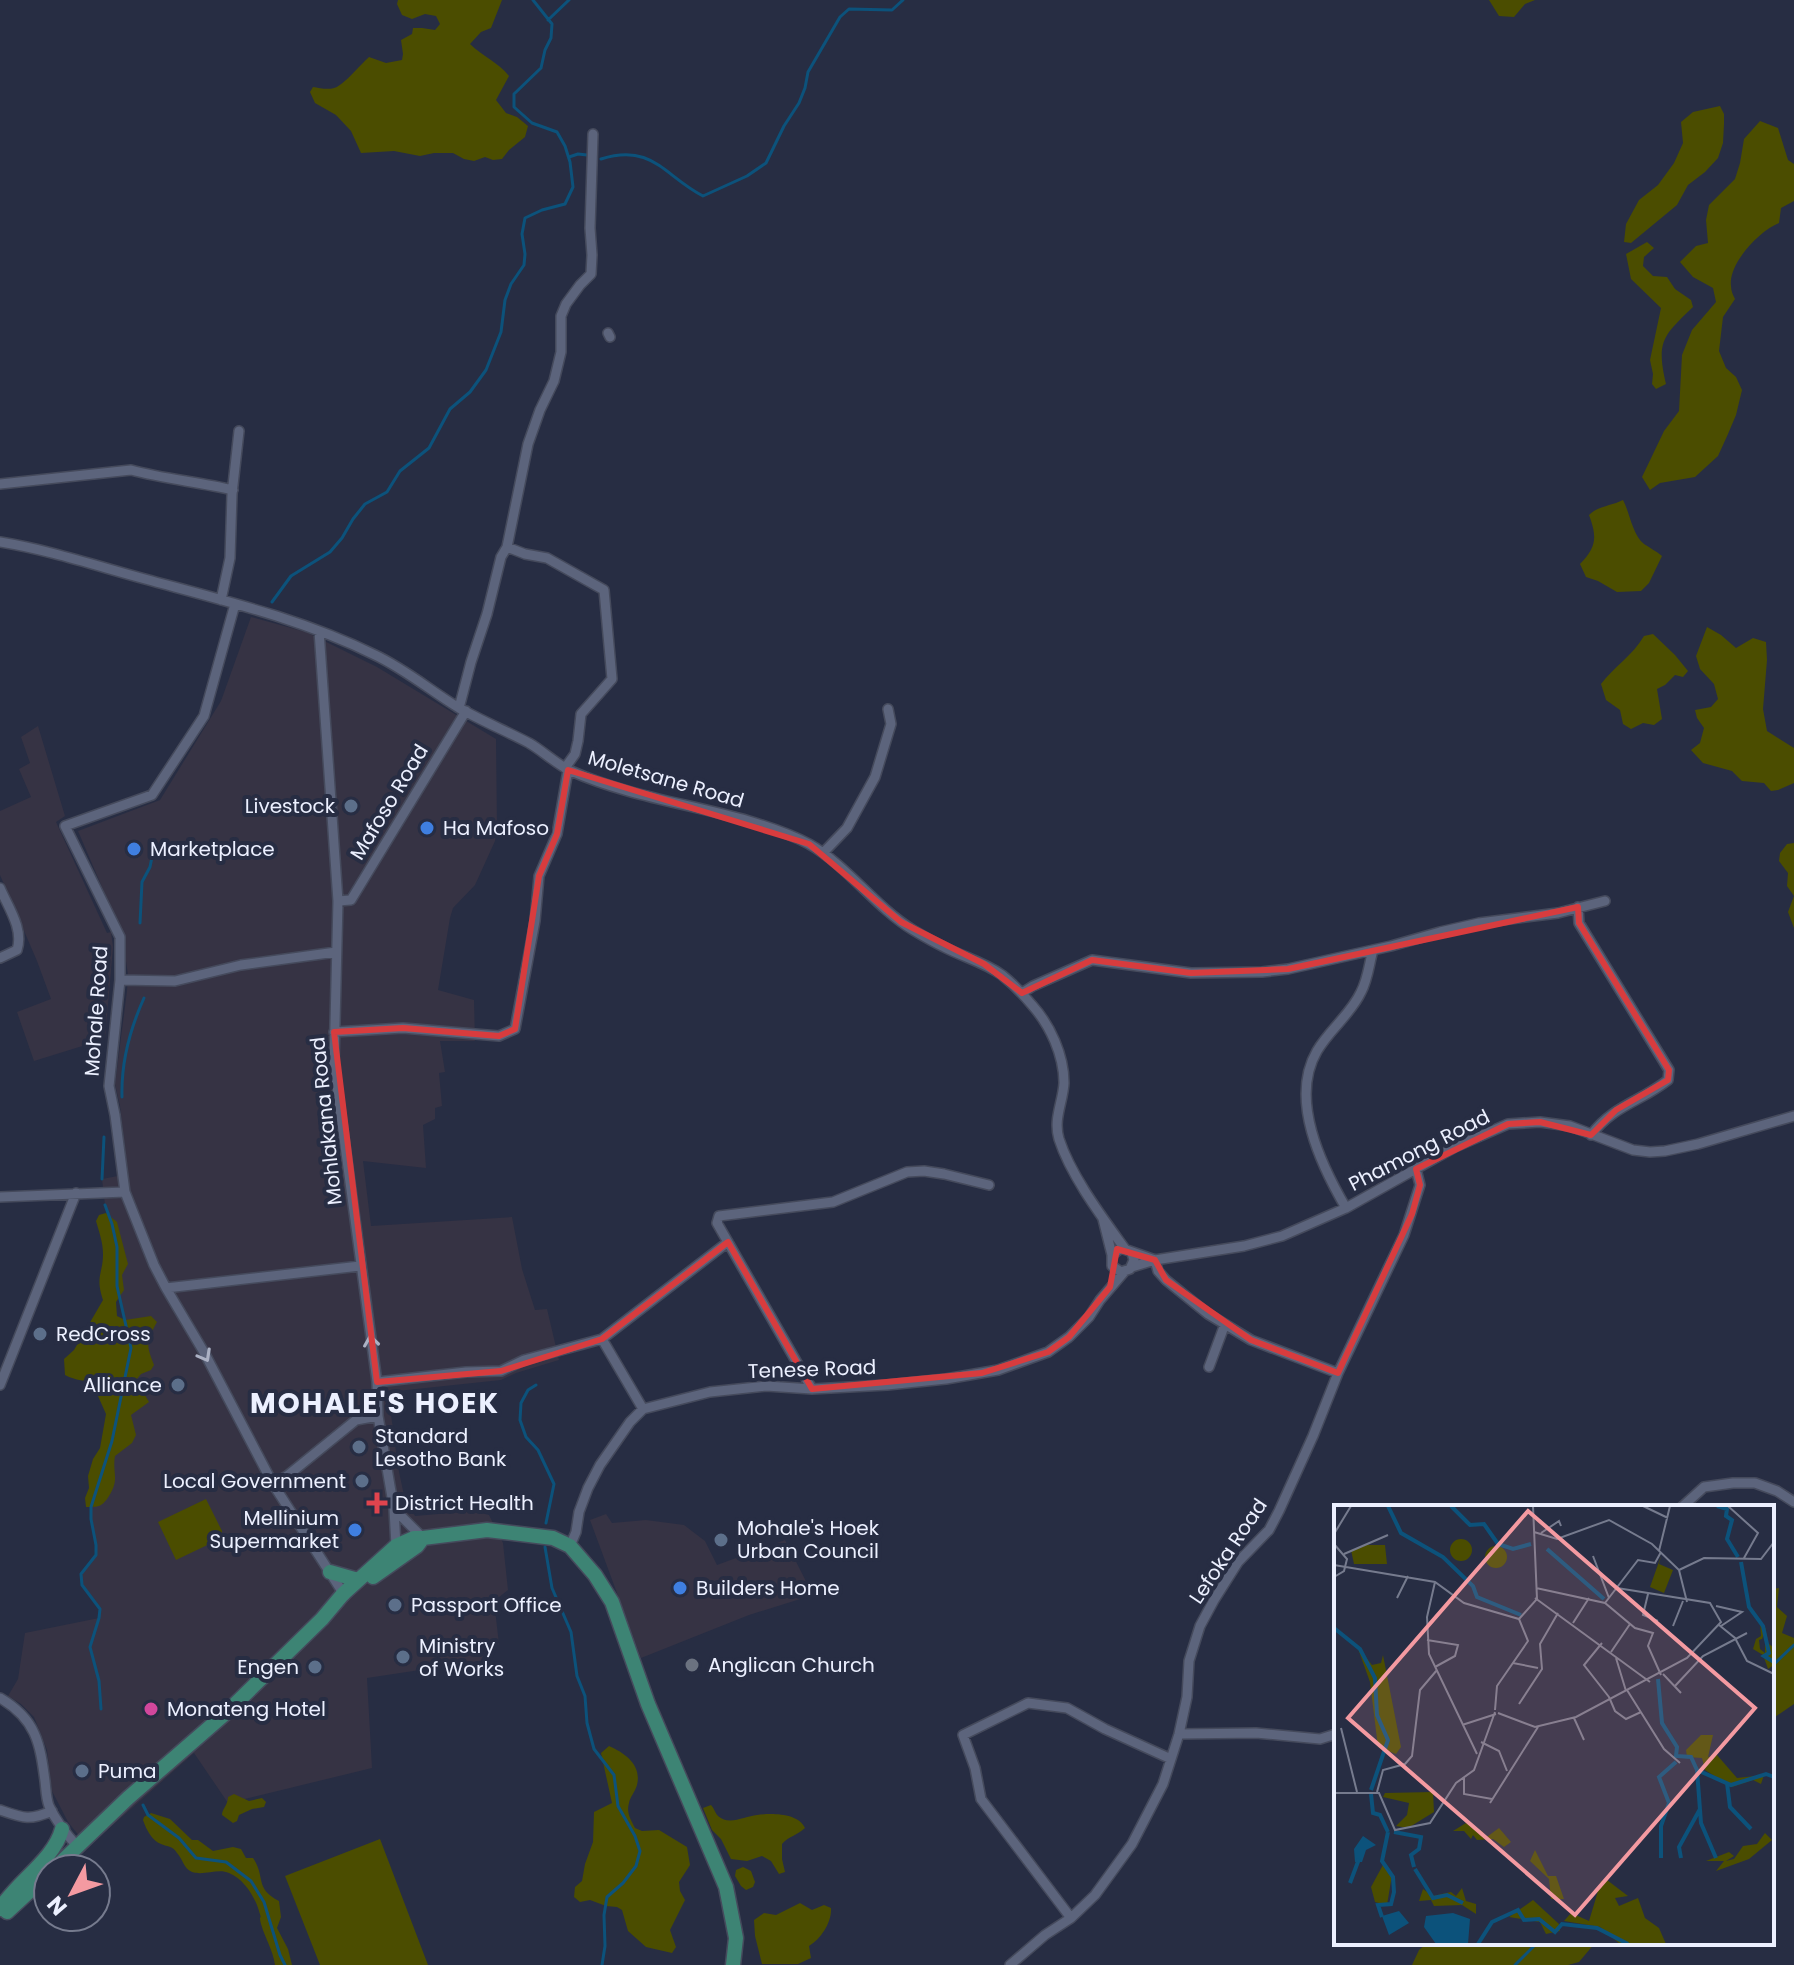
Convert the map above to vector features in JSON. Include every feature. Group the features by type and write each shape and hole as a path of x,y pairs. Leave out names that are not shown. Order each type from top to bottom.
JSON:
{"main road":[{"path":"345,1596 367,1581 414,1538 487,1530 553,1538 570,1546 595,1575 612,1602 648,1704 726,1887 736,1938 733,1965"},
{"path":"70,1853 227,1712 358,1580 398,1552"},
{"path":"330,1572 358,1580"},
{"path":"0,1909 52,1850 62,1829"},
{"path":"0,1917 32,1888"}],"street":[{"path":"462,709 471,662 501,557 507,547 528,444 554,381 561,352 561,316 573,294 591,274 593,134"},
{"path":"221,600 230,558 239,431"},
{"path":"0,484 131,470 233,490"},
{"name":"Moletsane Road","path":"0,542 46,550 284,618 319,631 376,655 462,709 531,744 567,769 606,784 776,829 809,844 901,922 1001,974 1022,993 1049,1027 1064,1083 1057,1116 1058,1134 1078,1177 1103,1219 1128,1251"},
{"path":"334,1032 403,1028 499,1036 515,1029 535,921 539,876 557,834 567,769 575,754 581,714 612,679 604,590 547,558 507,547"},
{"name":"Mohale Road","path":"235,604 204,716 152,795 65,826 120,937 120,980 109,1086 125,1192 166,1288 205,1354 273,1484 345,1596"},
{"name":"Mohlakana Road","path":"319,631 338,901 334,1064 398,1552"},
{"name":"Mafoso Road","path":"338,901 351,900 462,709"},
{"path":"823,853 847,828 875,777 891,724 888,709"},
{"path":"0,888 20,940 17,950 0,958"},
{"path":"1022,993 1092,960 1191,973 1262,972 1373,950 1479,923 1558,913 1605,901"},
{"path":"1578,907 1579,923 1669,1070 1668,1080 1616,1110 1591,1135"},
{"path":"1346,1208 1327,1175 1318,1151 1306,1106 1307,1083 1310,1065 1318,1049 1361,994 1373,950"},
{"path":"120,980 175,981 241,965 336,952"},
{"name":"Phamong Road","path":"1128,1269 1155,1260 1244,1246 1282,1236 1346,1208 1455,1147 1508,1124 1540,1122 1570,1126 1633,1150 1650,1152 1665,1151 1794,1116"},
{"name":"Lefoka Road","path":"1010,1965 1045,1935 1071,1918 1095,1895 1132,1844 1163,1784 1179,1734 1187,1697 1189,1661 1200,1626 1238,1562 1269,1530 1279,1511 1338,1373 1412,1214 1420,1185 1416,1169"},
{"path":"812,1389 717,1223 719,1216 833,1202 907,1172 944,1174 989,1185"},
{"path":"0,1197 125,1192"},
{"path":"0,1385 76,1193"},
{"name":"Moletsane Road","path":"1103,1219 1112,1255"},
{"path":"377,1382 501,1371 524,1360 602,1339 728,1242"},
{"path":"1110,1287 1112,1255 1117,1250 1128,1251 1134,1260 1128,1269 1117,1271 1112,1266"},
{"name":"Phamong Road","path":"1128,1251 1155,1260"},
{"path":"1155,1260 1158,1271 1166,1280 1208,1314 1251,1340 1338,1373"},
{"path":"166,1288 360,1266"},
{"name":"Tenese Road","path":"643,1409 710,1392 766,1386 812,1389 887,1385 998,1370 1048,1352 1069,1337 1128,1269"},
{"path":"1209,1367 1225,1324"},
{"path":"570,1546 579,1512 600,1465 643,1409 602,1339"},
{"path":"273,1484 356,1420 378,1416"},
{"path":"1684,1505 1704,1487 1733,1483 1755,1483 1777,1491 1794,1502"},
{"path":"394,1509 423,1538"},
{"path":"0,1698 28,1720 37,1735 47,1803 62,1829 77,1846"},
{"path":"1071,1918 981,1799 975,1768 963,1735 1028,1703 1067,1708 1171,1759"},
{"path":"1179,1734 1256,1733 1320,1739 1334,1735"},
{"path":"0,1810 34,1818 52,1811"}],"highlighted area":[{"path":"568,770 809,844 901,922 984,964 1022,993 1092,960 1191,973 1288,969 1578,907 1579,923 1669,1070 1668,1080 1616,1110 1591,1135 1540,1122 1508,1124 1416,1169 1420,1185 1412,1214 1338,1373 1251,1340 1166,1280 1155,1260 1117,1249 1110,1287 1069,1337 1048,1352 982,1373 812,1389 728,1242 602,1339 501,1371 377,1382 334,1032 403,1028 499,1036 515,1029 539,876 557,834"}],"shaded area":[{"path":"398,0 502,0 491,28 481,32 470,44 509,76 496,100 506,113 528,126 525,137 502,159 485,157 474,161 453,153 420,156 394,151 361,153 351,131 336,115 315,103 310,92 313,87 329,89 338,86 369,57 386,63 402,60 401,40 412,34 413,28 435,30 440,24 436,16 425,14 412,19 402,15"},
{"path":"1489,0 1535,0 1525,4 1514,17 1499,16"},
{"path":"1720,106 1724,124 1718,158 1688,185 1677,205 1631,243 1624,242 1626,224 1639,200 1658,185 1674,163 1683,143 1681,122 1693,112"},
{"path":"1760,121 1778,128 1788,160 1794,164 1794,201 1781,208 1779,223 1746,249 1731,277 1735,299 1723,317 1719,351 1726,368 1736,377 1742,390 1736,415 1718,456 1695,477 1660,483 1650,490 1642,477 1664,431 1679,411 1682,355 1692,330 1716,302 1713,288 1693,277 1680,262 1696,246 1708,243 1706,220 1709,205 1735,179 1744,139"},
{"path":"1647,242 1654,248 1644,257 1643,266 1653,276 1667,277 1675,289 1691,300 1693,307 1664,340 1662,358 1666,384 1656,389 1652,384 1650,360 1661,308 1631,279 1626,254"},
{"path":"1623,500 1640,540 1662,556 1649,583 1641,591 1617,592 1586,577 1580,564 1594,541 1589,515"},
{"path":"251,617 306,632 377,667 496,739 495,841 475,885 453,908 438,990 474,1000 475,1041 440,1041 445,1072 439,1073 442,1106 435,1108 435,1119 423,1125 426,1168 363,1161 371,1226 512,1217 522,1269 535,1310 547,1309 559,1360 501,1380 388,1392 405,1500 415,1516 473,1511 489,1515 503,1543 508,1590 494,1601 499,1644 486,1660 367,1678 372,1768 228,1803 194,1753 88,1847 68,1822 52,1791 47,1750 34,1717 8,1696 18,1679 25,1633 99,1618 100,1609 82,1585 81,1574 96,1555 91,1507 131,1348 117,1286 112,1224 105,1205 102,1179 128,1174 115,1084 128,975 122,934 78,831 160,800 221,701"},
{"path":"1707,627 1736,648 1753,638 1766,642 1763,709 1767,731 1794,748 1794,783 1771,791 1764,783 1742,781 1732,771 1703,763 1691,750 1700,743 1704,728 1695,710 1711,707 1718,699 1714,684 1700,669 1696,656"},
{"path":"1653,634 1688,671 1683,677 1675,675 1657,689 1662,719 1654,725 1643,723 1631,729 1623,724 1620,710 1606,700 1601,684 1644,636"},
{"path":"38,726 65,816 56,822 107,933 111,932 113,947 105,1039 34,1061 17,1012 51,999 0,875 0,811 31,797 19,769 30,763 21,737"},
{"path":"1794,843 1794,896 1787,886 1788,873 1779,861 1780,853 1787,844"},
{"path":"1794,896 1794,928 1788,912"},
{"path":"106,1213 117,1222 128,1264 122,1275 124,1290 116,1302 117,1316 125,1320 151,1316 157,1322 148,1344 154,1365 136,1380 149,1402 131,1415 136,1435 132,1443 115,1456 115,1480 109,1496 100,1506 86,1507 88,1476 100,1448 106,1414 96,1383 65,1375 64,1359 74,1350 103,1300 99,1280 103,1250 96,1221 99,1215"},
{"path":"206,1499 222,1531 222,1538 176,1560 158,1522"},
{"path":"606,1514 612,1523 646,1520 684,1525 705,1541 717,1565 785,1540 813,1595 749,1615 641,1658 590,1520"},
{"path":"1779,1588 1777,1607 1787,1616 1782,1633 1794,1638 1794,1704 1774,1718 1774,1589"},
{"path":"609,1746 626,1756 637,1771 637,1785 628,1810 635,1828 642,1831 659,1830 687,1847 690,1865 679,1882 685,1900 670,1930 676,1947 672,1953 646,1947 628,1931 622,1910 617,1907 590,1900 580,1902 574,1897 593,1842 594,1812 612,1803 601,1753"},
{"path":"234,1794 249,1801 262,1798 266,1802 264,1807 239,1815 233,1823 222,1815 228,1797"},
{"path":"711,1805 718,1816 727,1820 777,1814 802,1823 805,1828 782,1844 785,1872 779,1874 771,1861 762,1856 747,1861 731,1859 721,1839 712,1830 703,1808"},
{"path":"151,1813 170,1819 192,1840 198,1840 213,1851 233,1847 241,1849 246,1858 253,1858 263,1887 279,1901 281,1917 277,1928 292,1965 275,1965 261,1916 244,1884 225,1872 197,1873 189,1870 174,1849 158,1842 150,1834 143,1820"},
{"path":"380,1839 428,1965 320,1965 285,1876"},
{"path":"743,1867 751,1871 755,1882 753,1887 746,1890 735,1876 736,1870"},
{"path":"800,1903 812,1910 824,1905 831,1908 825,1930 809,1946 811,1958 798,1964 762,1964 754,1920 764,1913 776,1915"},
{"path":"1425,1945 1593,1945 1579,1962 1568,1965 1412,1965"}],"waterway":[{"path":"272,602 291,576 330,552 365,504 387,492 400,471 429,448 450,409 470,392 486,370 501,332 505,300 524,265 522,234 525,218 565,204 573,187 570,162 557,132 532,123 514,107 514,94 541,68 551,38 552,24 533,0"},
{"path":"548,20 569,0"},
{"path":"601,159 619,155 646,158 703,196 747,176 766,163 799,103 808,72 840,17 849,9 892,10 903,0"},
{"path":"569,157 587,155"},
{"path":"140,923 142,882 150,867 155,842"},
{"path":"122,1097 127,1046 144,998"},
{"path":"102,1179 104,1137"},
{"path":"101,1709 99,1681 90,1647 100,1609 82,1585 81,1574 96,1555 91,1507 112,1441 131,1348 117,1286 117,1247 105,1205"},
{"path":"536,1385 528,1390 521,1403 520,1420 526,1437 538,1450 554,1484 546,1523"},
{"path":"545,1547 552,1588 571,1632 577,1676 585,1696 587,1723 594,1749 614,1775 618,1806 640,1851 636,1866 607,1897 602,1965"},
{"path":"1774,1664 1794,1645"},
{"path":"143,1805 148,1815 179,1838 196,1858 226,1862 251,1881 264,1902 285,1965"},
{"path":"1515,1965 1535,1945"}],"place":[{"name":"Livestock","path":"351,806"},
{"name":"Ha Mafoso","path":"427,828"},
{"name":"Marketplace","path":"134,849"},
{"name":"RedCross","path":"40,1334"},
{"name":"Alliance","path":"178,1385"},
{"name":"Standard Lesotho Bank","path":"359,1447"},
{"name":"Local Government","path":"362,1481"},
{"name":"District Health","path":"377,1503"},
{"name":"Mellinium Supermarket","path":"355,1530"},
{"name":"Mohale's Hoek Urban Council","path":"721,1540"},
{"name":"Builders Home","path":"680,1588"},
{"name":"Passport Office","path":"395,1605"},
{"name":"Ministry of Works","path":"403,1657"},
{"name":"Anglican Church","path":"692,1665"},
{"name":"Engen","path":"315,1667"},
{"name":"Monateng Hotel","path":"151,1709"},
{"name":"Puma","path":"82,1771"}],"district":[{"name":"MOHALE'S HOEK","path":"375,1403"}]}
